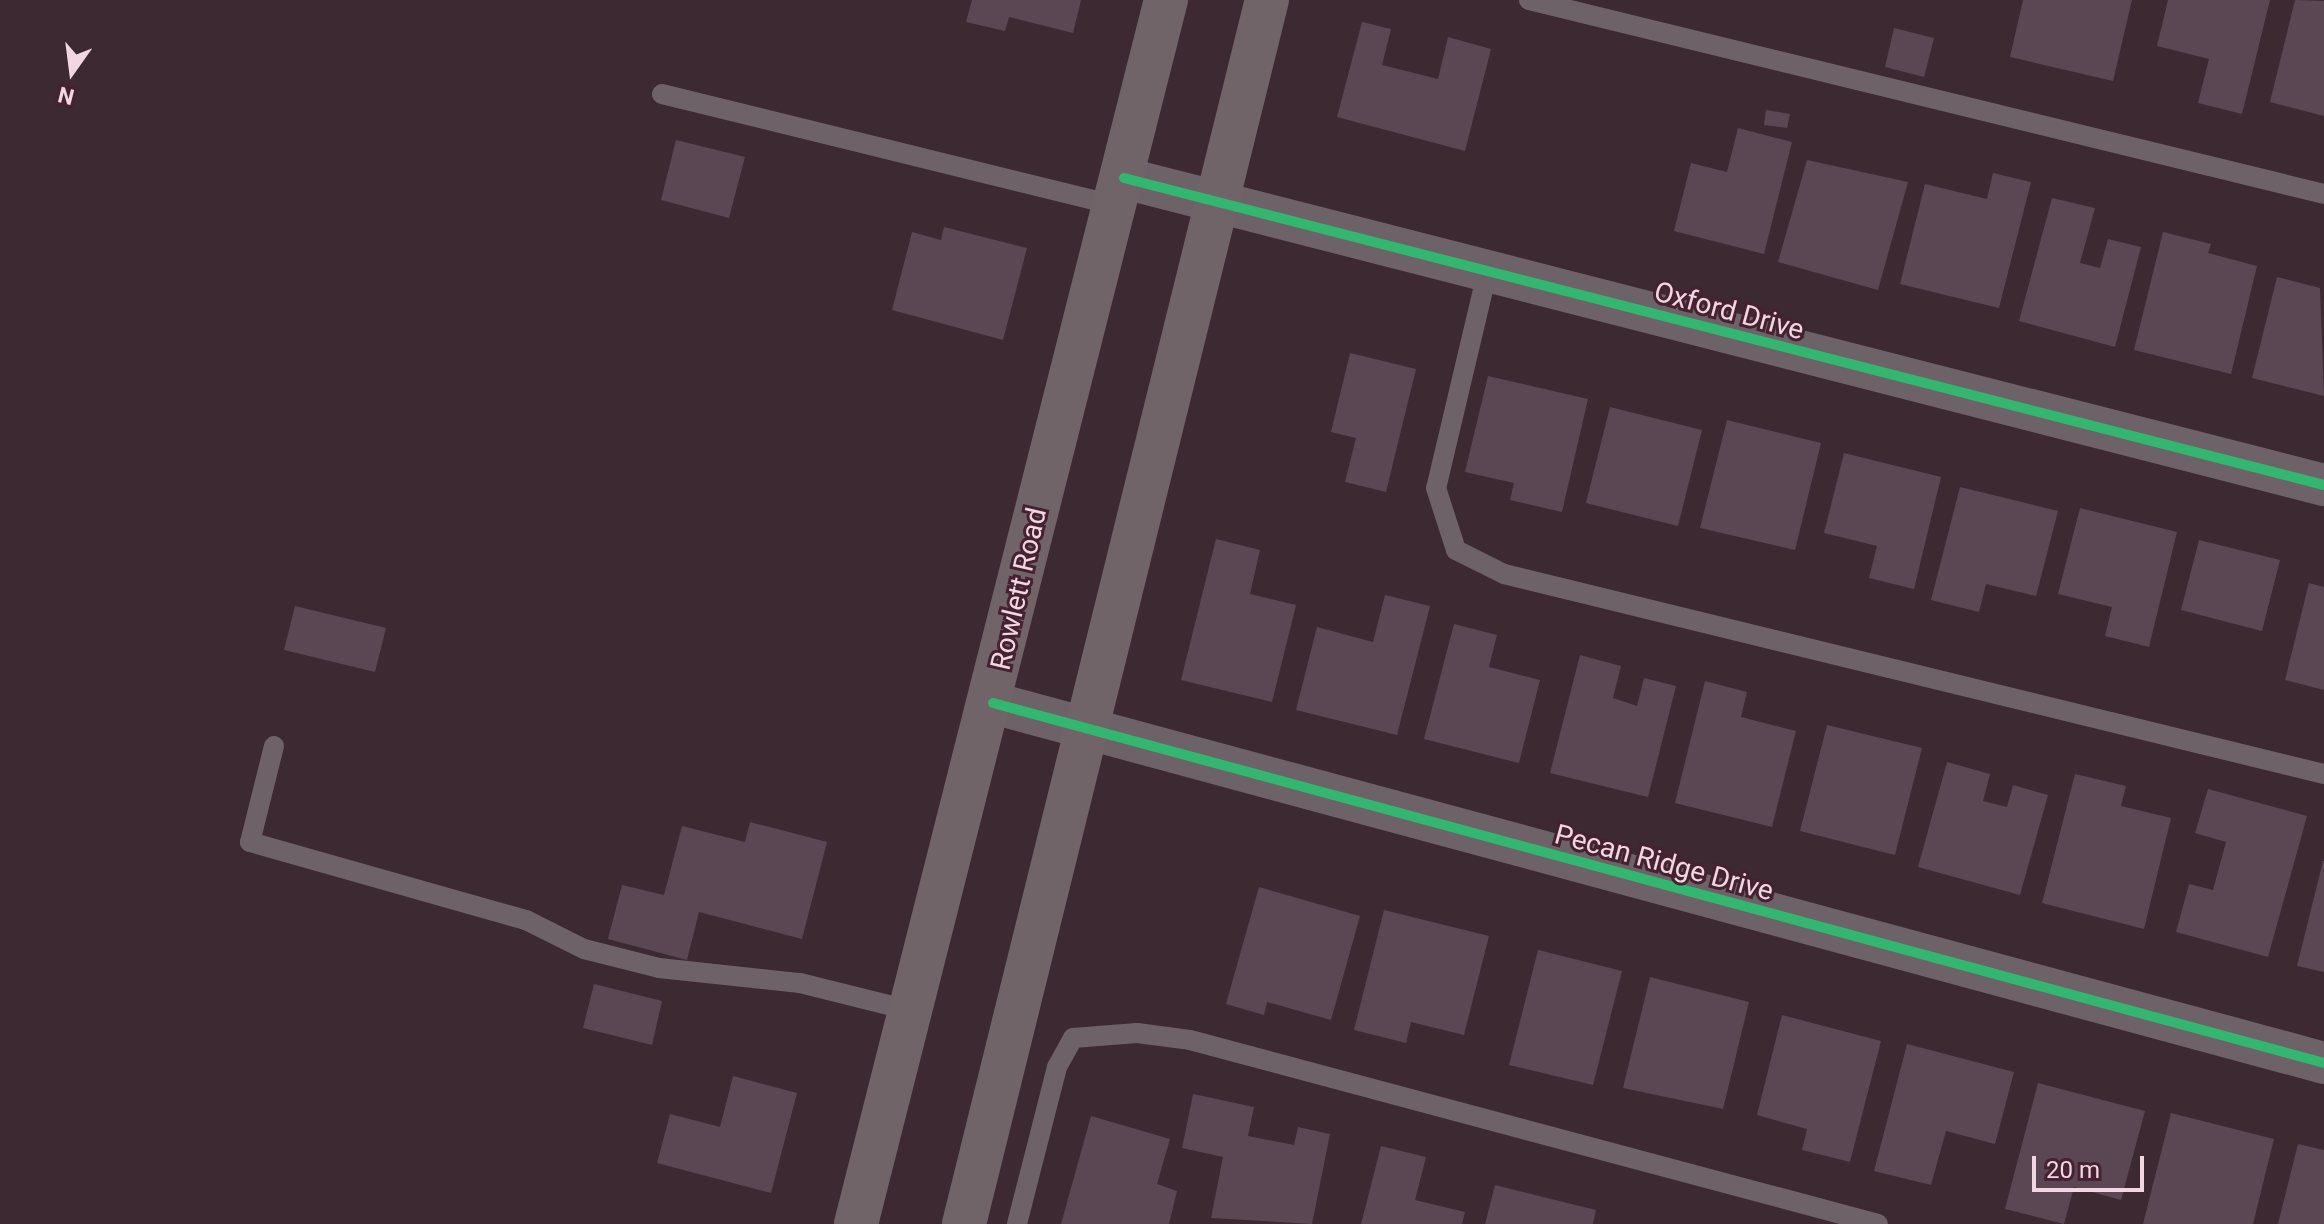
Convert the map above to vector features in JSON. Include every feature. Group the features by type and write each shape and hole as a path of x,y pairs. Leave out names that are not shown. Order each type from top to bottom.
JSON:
{"main road":[{"name":"Rowlett Road","path":"856,1224 993,703 1166,0"},
{"path":"964,1224 1083,729 1267,0"}],"street":[{"name":"Oxford Drive","path":"1120,192 1217,202 2324,485"},
{"name":"Pecan Ridge Drive","path":"993,703 2324,1063"}],"lane":[{"path":"1529,0 2324,194"},
{"path":"662,94 1120,192"},
{"path":"1487,273 1436,488 1456,550 1504,574 2324,774"},
{"path":"274,746 250,842 526,920 584,949 659,968 800,983 912,1011"},
{"path":"1017,1224 1057,1067 1073,1038 1137,1033 1190,1040 1878,1224"}],"building":[{"path":"972,0 1081,0 1073,33 1009,17 1005,31 966,22"},
{"path":"2023,0 2132,0 2113,81 2010,57"},
{"path":"2168,0 2270,0 2242,114 2198,103 2209,59 2157,46"},
{"path":"2295,0 2324,1 2324,116 2270,102"},
{"path":"1362,22 1391,29 1382,65 1438,79 1448,37 1491,49 1465,151 1337,117"},
{"path":"1894,28 1934,38 1924,77 1885,67"},
{"path":"1766,110 1790,114 1787,128 1764,125"},
{"path":"1738,128 1792,142 1764,254 1674,231 1691,163 1727,172"},
{"path":"676,140 745,157 729,218 661,200"},
{"path":"1807,160 1908,182 1878,290 1778,262"},
{"path":"1993,173 2031,182 1999,308 1900,284 1925,184 1987,199"},
{"path":"2052,198 2095,208 2080,263 2100,268 2108,239 2141,247 2115,347 2019,321"},
{"path":"944,227 1027,248 1003,340 892,310 912,232 941,240"},
{"path":"2163,232 2211,244 2208,253 2257,266 2231,374 2134,350"},
{"path":"2277,277 2320,288 2324,396 2252,378"},
{"path":"1350,353 1416,369 1386,492 1345,482 1356,438 1331,432"},
{"path":"1488,376 1588,399 1562,512 1510,500 1514,483 1465,472"},
{"path":"1610,407 1702,430 1678,526 1586,503"},
{"path":"1727,420 1821,443 1795,550 1700,528"},
{"path":"1844,453 1941,477 1914,589 1869,578 1877,546 1824,533"},
{"path":"1960,487 2058,511 2036,596 1986,584 1979,612 1931,600"},
{"path":"2080,508 2177,532 2149,647 2105,636 2112,607 2058,594"},
{"path":"1216,539 1260,550 1250,594 1296,605 1272,702 1181,680"},
{"path":"2199,540 2280,560 2262,631 2181,610"},
{"path":"2309,583 2324,587 2324,690 2285,680"},
{"path":"1385,595 1430,606 1397,735 1296,710 1317,627 1373,642"},
{"path":"295,606 386,628 375,672 284,650"},
{"path":"1454,624 1497,635 1489,667 1540,680 1519,763 1424,739"},
{"path":"1580,655 1621,666 1613,698 1637,706 1644,678 1676,686 1648,797 1550,773"},
{"path":"1705,681 1747,692 1741,717 1796,731 1772,827 1675,803"},
{"path":"1827,725 1922,748 1895,855 1800,831"},
{"path":"1947,762 1990,774 1983,801 2007,807 2013,785 2048,795 2020,895 1918,867"},
{"path":"2075,774 2126,786 2121,806 2171,818 2144,929 2042,903"},
{"path":"2208,789 2307,816 2268,957 2176,932 2189,884 2213,890 2226,842 2195,833"},
{"path":"750,822 827,842 802,939 699,912 687,960 608,939 622,885 664,895 682,826 745,842"},
{"path":"2324,861 2324,972 2297,966"},
{"path":"1259,887 1360,916 1331,1020 1267,1002 1264,1015 1226,1004"},
{"path":"1384,910 1489,936 1464,1035 1411,1022 1406,1043 1354,1030"},
{"path":"1538,950 1622,971 1593,1085 1509,1065"},
{"path":"1650,977 1749,1002 1723,1109 1623,1088"},
{"path":"594,984 662,1001 652,1045 583,1028"},
{"path":"1782,1015 1881,1041 1850,1162 1802,1150 1807,1129 1757,1115"},
{"path":"1907,1044 2014,1072 1995,1144 1946,1131 1931,1185 1874,1171"},
{"path":"733,1076 797,1093 771,1193 657,1163 670,1114 720,1127"},
{"path":"2038,1083 2145,1111 2121,1200 2074,1187 2064,1224 2005,1209"},
{"path":"1193,1094 1254,1107 1248,1136 1294,1145 1298,1127 1330,1134 1312,1224 1211,1218 1223,1157 1182,1148"},
{"path":"2171,1113 2274,1139 2253,1224 2143,1224"},
{"path":"1091,1116 1170,1139 1157,1184 1177,1191 1169,1224 1061,1224"},
{"path":"2298,1144 2324,1150 2324,1224 2278,1224"},
{"path":"1381,1146 1426,1157 1415,1200 1465,1212 1462,1224 1361,1224"},
{"path":"1495,1185 1596,1210 1593,1224 1485,1224"}],"cycle path":[{"path":"1124,178 2324,485"},
{"path":"993,703 2324,1063"}]}
